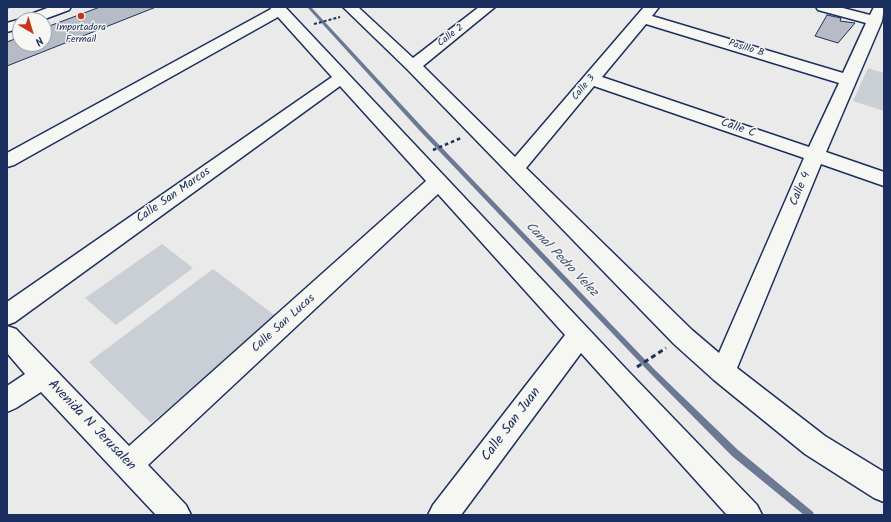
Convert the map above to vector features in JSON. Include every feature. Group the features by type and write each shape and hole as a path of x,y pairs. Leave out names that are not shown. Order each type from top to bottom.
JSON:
{"main road":[{"path":"50,12 64,7"},
{"name":"Calle 2","path":"413,66 488,7"},
{"path":"823,7 878,14"},
{"path":"7,161 278,8 618,378 747,515"},
{"path":"347,11 413,66 683,337 815,445 884,488"},
{"name":"Calle 3","path":"516,169 648,12"},
{"name":"Pasillo B","path":"648,12 848,80"},
{"name":"Calle 4","path":"724,372 815,155 878,14"},
{"name":"Calle San Marcos","path":"7,315 342,77"},
{"name":"Calle C","path":"591,79 884,178"},
{"name":"Calle San Lucas","path":"128,465 438,182"},
{"name":"Calle San Juan","path":"443,515 580,335"},
{"name":"Avenida N Jerusalen","path":"7,336 43,376 176,515"},
{"path":"7,400 43,376"}],"path":[{"path":"309,26 347,11"},
{"path":"426,153 464,136"},
{"path":"635,368 668,347"}],"shaded area":[{"path":"868,68 884,73 884,111 853,101"},
{"path":"162,244 193,268 116,325 85,298"},
{"path":"213,269 277,317 151,423 89,362"}],"building":[{"path":"100,7 156,7 52,48 52,25"},
{"path":"827,15 841,18 840,21 855,23 838,43 815,36"},
{"path":"12,40 12,52 42,52 7,66 7,42"}],"waterway":[{"path":"7,8 11,7"},
{"name":"Canal Pedro Velez","path":"309,7 422,130 653,372 735,453 810,515"}],"place":[{"name":"Importadora Fermail","path":"81,16"}]}
